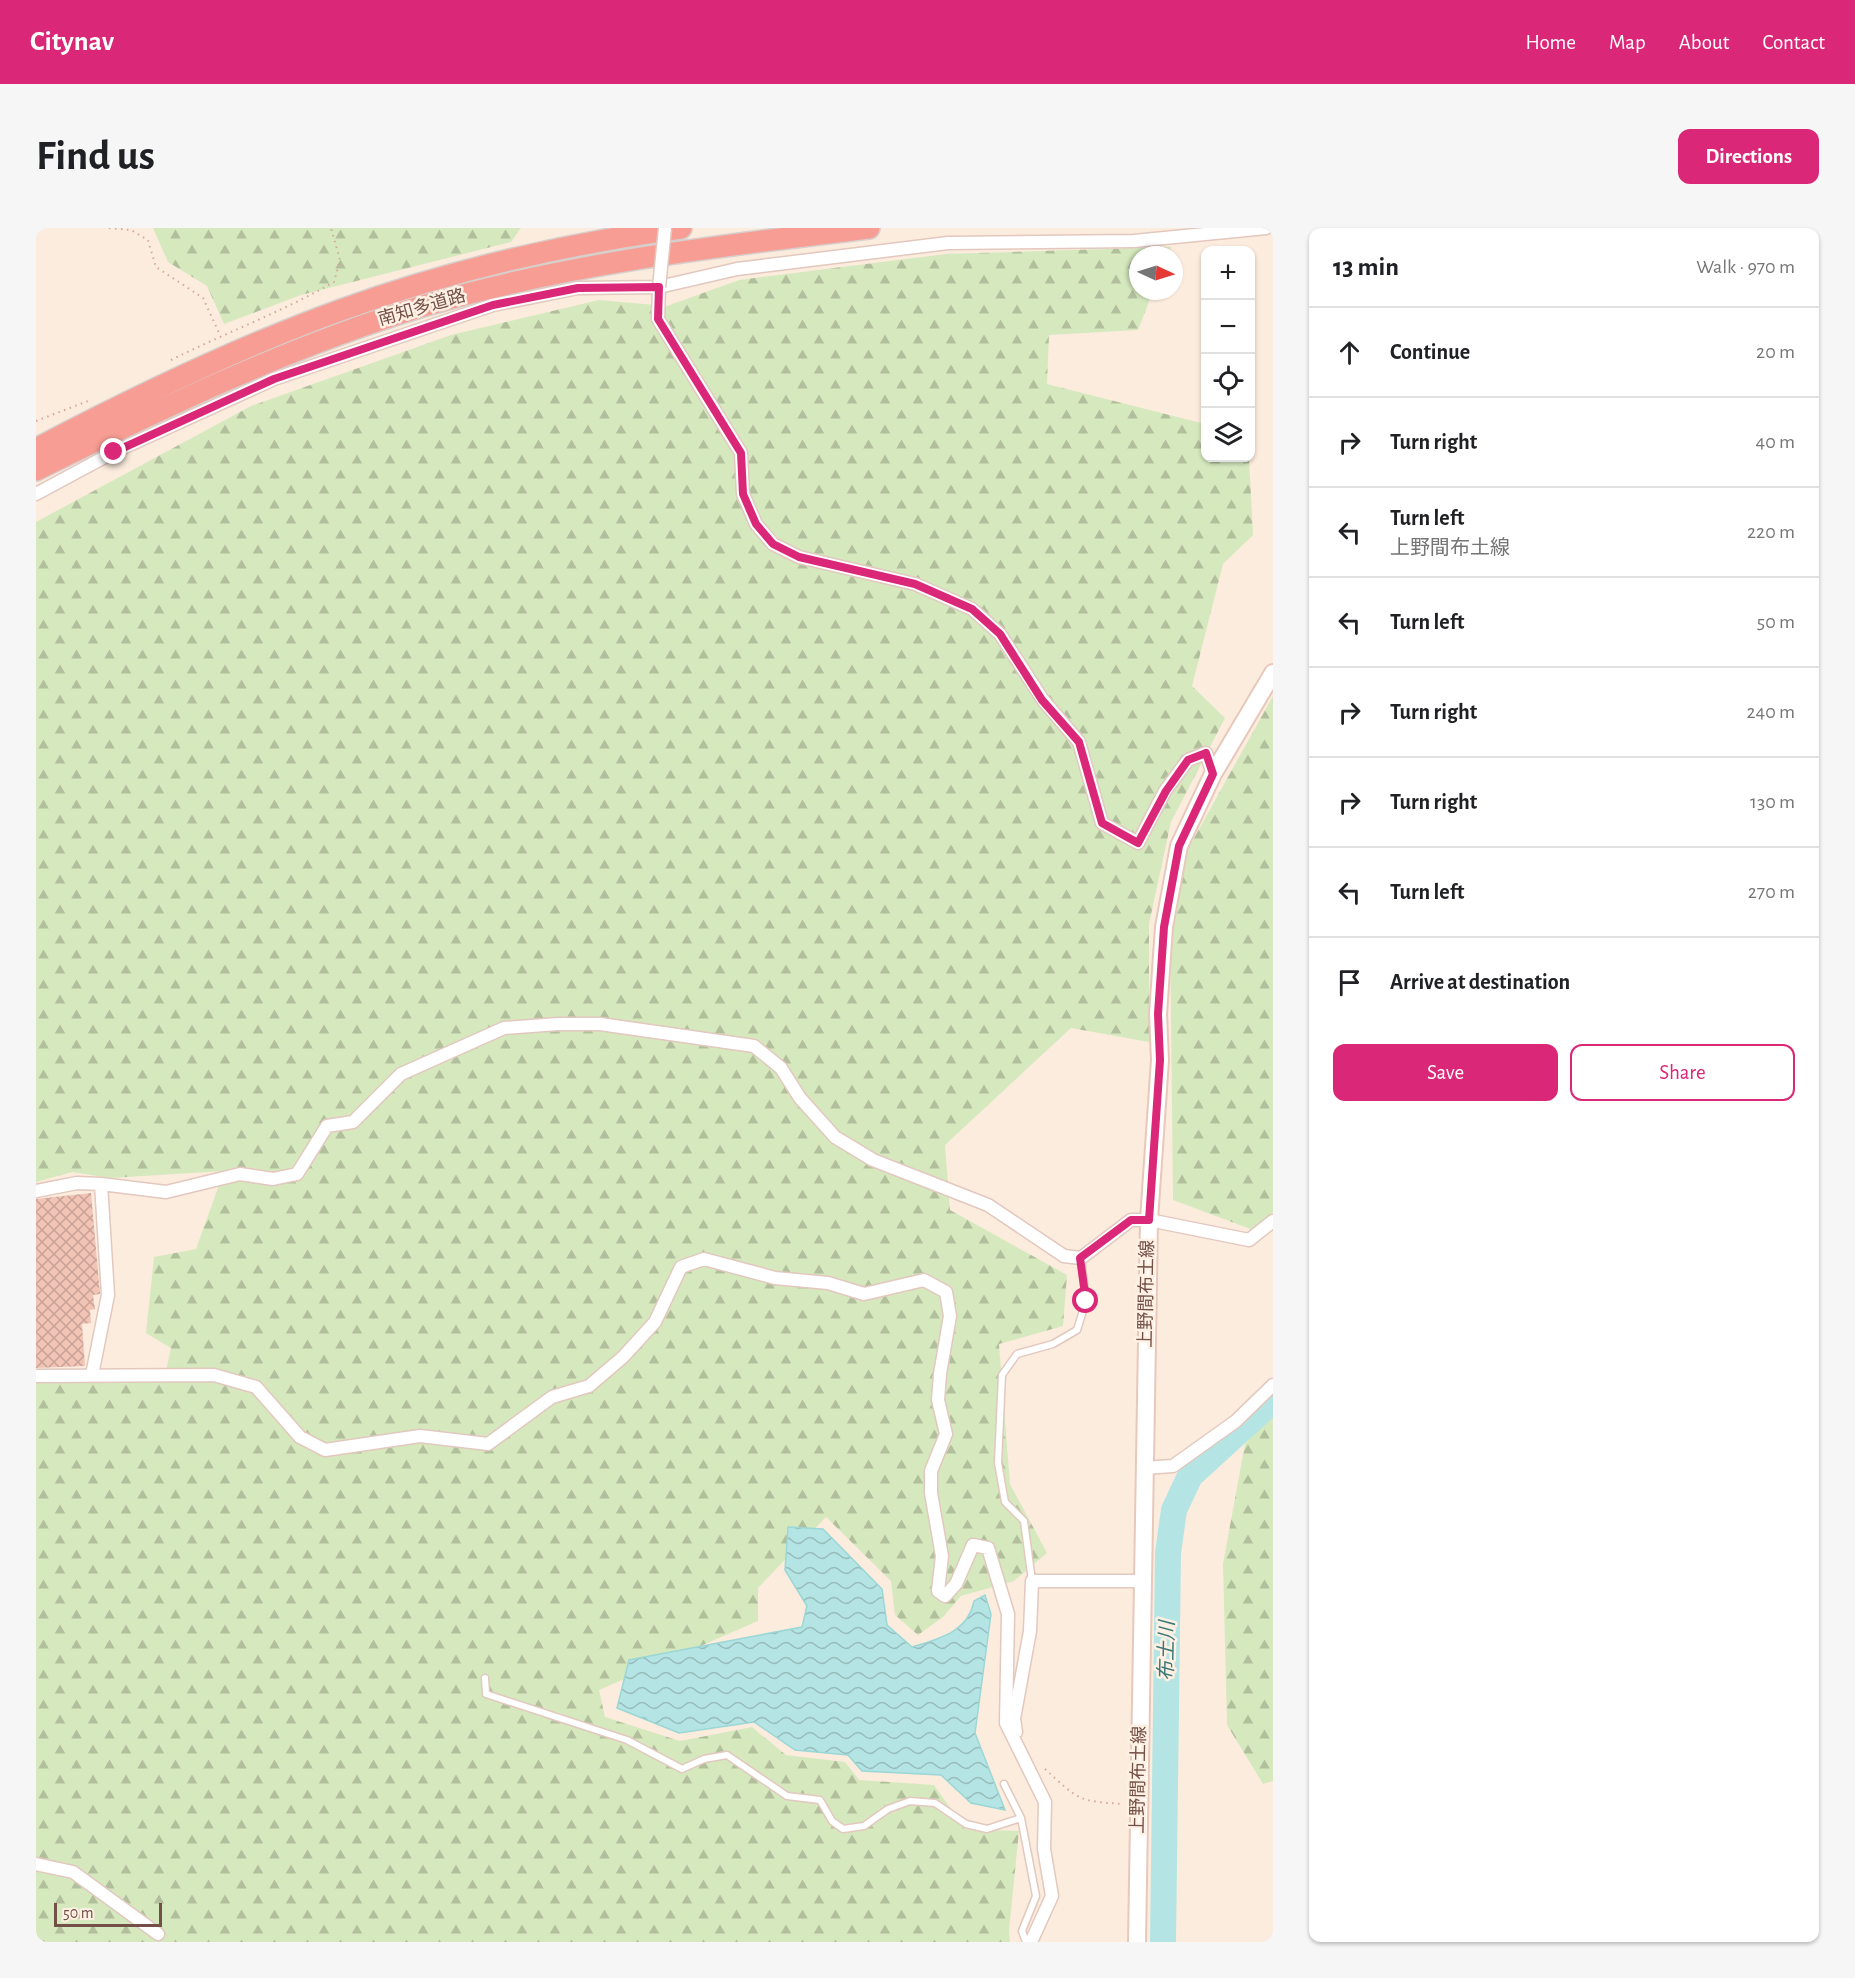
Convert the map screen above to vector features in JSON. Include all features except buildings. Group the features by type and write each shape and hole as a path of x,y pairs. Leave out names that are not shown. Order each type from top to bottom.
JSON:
{"highway":[{"name":"南知多道路","path":"36,449 187,373 341,310 421,283 508,261 589,243 681,228"},
{"name":"南知多道路","path":"36,470 195,392 346,331 424,306 580,268 721,245 869,228"}],"main road":[{"name":"上野間布土線","path":"1137,1942 1141,1581 1149,1220 1160,1060 1158,1014 1164,927 1179,846 1213,774 1273,673"}],"street":[{"path":"665,228 658,319 741,453 743,494 756,524 773,544 799,557 915,584 972,609 1000,634 1042,700 1079,742 1102,823 1138,843 1166,791 1188,760 1206,753 1213,774"},
{"path":"36,494 114,452 274,379 482,309 578,288 659,287 737,269 948,243 1134,241 1266,228"},
{"path":"36,1191 77,1184 101,1184 166,1192 240,1173 273,1179 297,1174 327,1126 353,1122 401,1074 504,1028 600,1024 754,1046 781,1068 801,1098 835,1137 873,1160 988,1205 1064,1256 1080,1258 1131,1220 1149,1220 1249,1240 1273,1221"},
{"path":"92,1375 108,1295 101,1184"},
{"path":"36,1376 214,1375 256,1387 300,1437 325,1450 420,1436 488,1444 552,1396 589,1386 623,1357 655,1322 681,1267 704,1259 776,1278 828,1283 864,1294 924,1280 946,1292 950,1316 938,1400 946,1434 931,1472 931,1493 942,1556 938,1591 945,1596 956,1584 973,1545 988,1548 1008,1614 1006,1724 1045,1802 1044,1849 1052,1896 1029,1942"},
{"path":"1143,1468 1173,1466 1236,1421 1273,1385"},
{"path":"1018,1745 1014,1719 1030,1631 1032,1581 1141,1581"},
{"path":"36,1864 73,1872 158,1934"}],"lane":[{"path":"1032,1581 1024,1521 1005,1502 998,1463 1002,1375 1017,1354 1053,1344 1077,1330 1086,1301 1080,1258"},
{"path":"485,1677 486,1694 627,1740 682,1769 704,1759 727,1755 787,1796 820,1800 832,1821 843,1829 864,1826 888,1809 910,1801 935,1803 966,1824 987,1829 1021,1818"},
{"path":"1004,1784 1021,1818 1036,1896 1022,1932 1029,1942"}],"path":[{"path":"109,228 131,230 148,240 156,267 203,298 220,335 301,302 334,282 340,260 331,228"},
{"path":"1043,1767 1076,1797 1084,1801 1138,1804"}],"green space":[{"path":"153,228 521,228 511,242 301,295 224,324 207,286 168,262"},
{"path":"1129,248 1129,300 1150,300 1138,330 1049,335 1047,384 1201,423 1201,462 1249,462 1253,535 1223,564 1192,686 1225,718 1171,822 1149,924 1149,1042 1071,1028 945,1145 950,1210 1067,1275 1063,1326 999,1344 1010,1484 1047,1553 1014,1581 961,1596 943,1617 918,1635 895,1615 891,1581 826,1517 758,1588 758,1621 599,1690 605,1717 680,1741 752,1727 786,1755 845,1762 859,1780 934,1785 965,1829 1019,1831 1009,1931 1010,1942 36,1942 36,1381 164,1380 171,1348 146,1333 154,1257 196,1249 224,1171 111,1178 72,1172 36,1182 36,522 251,406 451,335 599,300 667,306 739,280 946,254"},
{"path":"1273,696 1273,1212 1253,1230 1173,1200 1170,929 1189,847"},
{"path":"1273,1414 1273,1781 1263,1784 1227,1725 1223,1564 1245,1444"}],"water":[{"path":"788,1527 823,1529 882,1589 887,1625 912,1647 951,1633 966,1620 974,1601 985,1595 991,1614 975,1733 1005,1810 971,1803 941,1775 862,1771 848,1755 795,1750 754,1722 679,1733 617,1708 629,1660 802,1627 807,1606 785,1570"}],"waterway":[{"name":"布土川","path":"1163,1942 1168,1553 1174,1510 1190,1476 1273,1400"}],"route":[{"path":"114,452 274,379 493,305 578,288 659,287 658,319 741,453 743,494 756,524 773,544 799,557 915,584 972,609 1000,634 1042,700 1079,742 1102,823 1138,843 1166,791 1188,760 1206,753 1213,774 1179,846 1164,927 1158,1014 1160,1060 1149,1220 1131,1220 1080,1258 1086,1301"}]}
